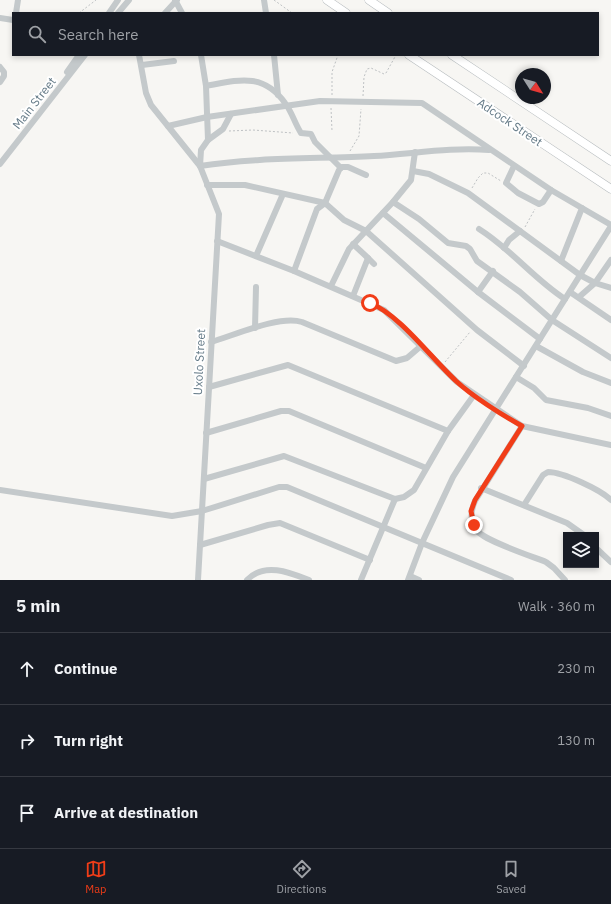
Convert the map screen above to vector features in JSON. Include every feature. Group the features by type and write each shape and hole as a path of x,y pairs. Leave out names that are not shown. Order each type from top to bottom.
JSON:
{"main road":[{"path":"326,0 344,12"},
{"path":"369,0 387,12"},
{"name":"Adcock Street","path":"411,56 611,189"},
{"name":"Adcock Street","path":"454,56 611,161"}],"street":[{"path":"16,12 18,0"},
{"path":"110,12 118,0"},
{"path":"119,12 128,0"},
{"path":"165,12 176,0 182,12"},
{"path":"264,0 266,12"},
{"path":"0,18 12,20"},
{"name":"Main Street","path":"0,158 78,56"},
{"name":"Main Street","path":"0,164 84,56"},
{"path":"139,56 146,93 151,105 200,166 207,185 245,185 325,203 344,220 366,231 474,327 524,366"},
{"path":"200,166 201,150 206,142 207,117 206,86 201,56"},
{"path":"274,56 278,95"},
{"path":"142,65 174,61"},
{"path":"0,67 4,72 4,76 0,82"},
{"path":"206,86 251,80 278,95 286,104 301,133 311,134 315,142 341,168"},
{"path":"168,126 207,117 286,104 332,101 422,103 551,190 611,225 453,477 422,543 409,578 419,580"},
{"path":"189,152 198,150 220,131 231,114"},
{"path":"200,166 236,160 330,158 460,149 491,150"},
{"path":"331,286 346,253 409,183 413,171 415,152"},
{"path":"514,166 506,182 512,189 537,204 543,202 551,190"},
{"path":"341,168 348,167 366,175"},
{"path":"294,271 317,209 325,203 341,168"},
{"path":"413,171 429,174 469,194 580,275 595,283 611,288"},
{"name":"Uxolo Street","path":"198,580 219,214 207,185"},
{"path":"256,256 283,194"},
{"path":"393,202 419,219 448,243 470,249 477,261 493,271 552,320 611,358"},
{"path":"561,261 582,208"},
{"path":"383,213 478,292 540,340"},
{"path":"479,229 495,239 543,283 565,299"},
{"path":"504,248 509,240 520,231"},
{"path":"217,241 331,286 379,307 388,313 457,382 474,395 522,426 611,445"},
{"path":"353,244 374,264"},
{"path":"353,296 368,258"},
{"path":"579,297 595,283 611,260"},
{"path":"478,292 493,271"},
{"path":"256,287 256,328"},
{"path":"570,292 611,320"},
{"path":"211,342 285,320 295,320 396,361 407,358 421,346"},
{"path":"536,346 587,374 611,383"},
{"path":"209,387 288,365 448,431"},
{"path":"516,377 534,388 546,400 588,408 611,416"},
{"path":"204,479 284,456 395,499 404,497 414,490 448,431 474,395"},
{"path":"206,433 281,411 289,411 426,468"},
{"path":"522,426 482,488 471,511 473,522 476,530 485,536 546,562 565,580"},
{"path":"524,505 543,475 548,472 558,473 598,490 611,500"},
{"path":"0,490 166,515 185,515 202,512 278,487 287,487 511,580"},
{"path":"482,488 567,523 580,532"},
{"path":"361,580 395,499"},
{"path":"200,545 268,525 280,523 370,560"},
{"path":"599,551 611,562"},
{"path":"247,580 255,574 275,570 287,572 308,580"}],"path":[{"path":"80,12 96,0"},
{"path":"274,0 291,12"},
{"path":"332,131 332,72 338,56"},
{"path":"346,157 359,136 364,77 367,69 371,68 384,74 395,56"},
{"path":"220,131 253,130 301,133"},
{"path":"469,194 478,178 484,173 506,182"},
{"path":"520,231 530,220 537,204"},
{"path":"441,366 474,327"}],"route":[{"path":"370,303 379,307 393,317 462,387 522,426 487,479 472,506 471,514 474,525"}]}
